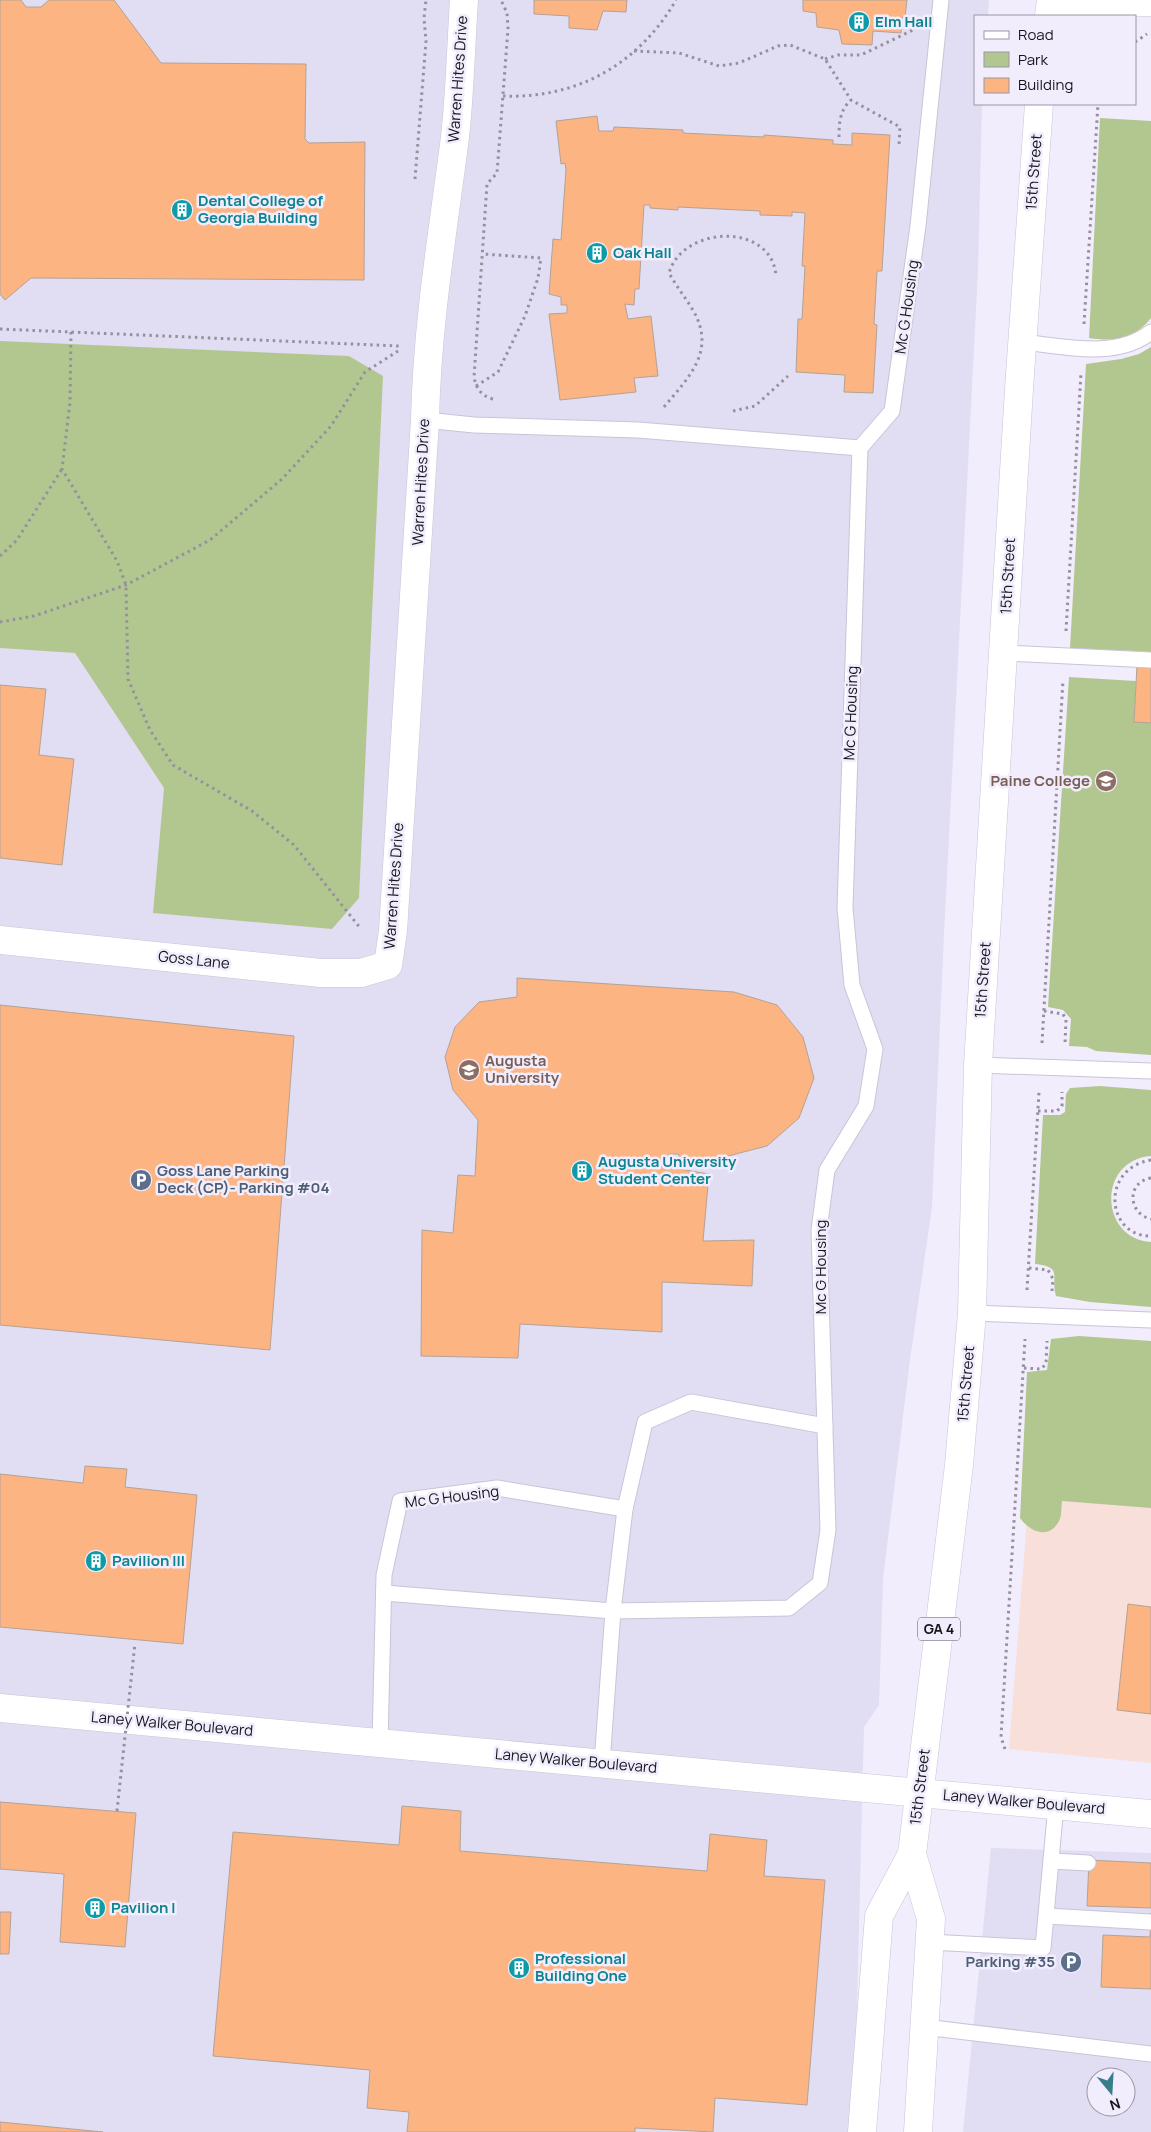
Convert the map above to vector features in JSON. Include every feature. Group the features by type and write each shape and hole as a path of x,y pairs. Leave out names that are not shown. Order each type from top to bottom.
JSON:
{"street":[{"name":"Warren Hites Drive","path":"388,965 392,931 425,420 426,376 434,286 455,134 464,0"},
{"path":"1050,7 1151,2"},
{"name":"15th Street","path":"862,2132 879,1916 912,1854 959,1465 972,1313 978,1065 1022,342 1039,105"},
{"name":"Goss Lane","path":"0,940 321,973 361,973 388,965"},
{"name":"Laney Walker Boulevard","path":"0,1708 1151,1814"},
{"name":"15th Street","path":"912,1854 930,1919 918,2132"}],"lane":[{"name":"Mc G Housing","path":"384,1593 613,1612 789,1608 820,1584 828,1530 819,1230 827,1170 866,1106 875,1049 852,985 845,908 860,448 892,411 918,226 942,0"},
{"path":"1022,342 1104,350 1141,339 1151,332"},
{"path":"425,420 474,425 638,430 860,448"},
{"path":"1003,653 1151,660"},
{"path":"978,1065 1151,1071"},
{"path":"972,1313 1151,1320"},
{"path":"602,1763 613,1612 625,1509 645,1422 691,1402 825,1426"},
{"name":"Mc G Housing","path":"380,1743 384,1575 400,1500 497,1488 625,1509"},
{"path":"930,1942 1044,1948 1056,1805"},
{"path":"1052,1861 1088,1863"},
{"path":"1047,1916 1151,1922"},
{"path":"924,2027 1151,2054"}],"path":[{"path":"415,188 426,41 424,18 426,0"},
{"path":"497,400 485,397 476,386 474,377 487,184 497,173 508,29 506,13 501,0"},
{"path":"503,96 522,97 551,93 584,82 616,67 663,23 676,0"},
{"path":"825,59 838,55 861,55 914,29 915,21"},
{"path":"1136,41 1151,32"},
{"path":"634,51 679,53 719,66 739,63 778,46 790,45 825,59 851,100 900,127 898,146"},
{"path":"839,136 839,121 844,107 851,100"},
{"path":"1005,1749 1001,1737 1098,105"},
{"path":"671,410 662,409 689,377 700,359 703,344 695,313 669,273 671,266 681,252 695,242 714,236 733,236 752,242 769,254 775,267 776,276"},
{"path":"476,386 498,372 525,316 538,278 541,258 483,254"},
{"path":"0,329 405,347 364,372 331,426 282,479 210,540 126,585 34,616 0,622"},
{"path":"0,556 17,540 62,469 70,402 71,332"},
{"path":"725,412 755,406 788,376"},
{"path":"62,469 117,561 126,585 128,679 150,730 173,765 252,811 294,845 365,933"},
{"path":"1151,1160 1130,1167 1121,1176 1116,1187 1114,1200 1117,1213 1124,1224 1134,1232 1151,1236"},
{"path":"1151,1178 1141,1181 1133,1192 1132,1198 1137,1212 1151,1219"},
{"path":"117,1811 135,1643"}],"shaded area":[{"name":"Augusta University","path":"0,0 989,0 988,15 974,15 974,105 982,105 978,270 932,1207 910,1360 883,1579 879,1705 864,1727 855,2087 849,2132 0,2132"},
{"path":"1029,1494 1151,1505 1151,1763 1009,1749"},
{"name":"Parking #35","path":"991,1848 1151,1853 1151,2132 963,2132"}],"green space":[{"path":"1100,118 1151,121 1151,318 1131,335 1107,340 1089,338"},
{"path":"0,341 349,356 383,376 359,898 332,929 153,913 164,788 75,653 0,648"},
{"path":"1151,347 1151,652 1070,648 1086,364 1121,359 1139,354"},
{"path":"1069,677 1136,681 1134,722 1151,723 1151,1055 1096,1051 1087,1047 1069,1046 1071,1019 1063,1010 1048,1007"},
{"path":"1100,1086 1151,1090 1151,1156 1133,1161 1121,1171 1114,1184 1111,1199 1114,1215 1121,1228 1134,1238 1151,1242 1151,1307 1090,1302 1056,1296 1053,1270 1044,1265 1035,1264 1043,1115 1060,1115 1065,1112 1066,1094 1070,1088"},
{"path":"1079,1336 1151,1341 1151,1508 1062,1501 1061,1517 1055,1527 1050,1531 1040,1532 1029,1527 1020,1518 1027,1372 1047,1370 1051,1339"}],"building":[{"name":"Dental College of Georgia Building","path":"0,0 21,0 26,7 41,7 49,0 114,0 161,63 306,64 305,139 309,143 365,142 364,280 31,278 5,300 0,294"},
{"path":"534,0 627,0 626,12 603,11 597,30 569,28 569,16 534,14"},
{"name":"Elm Hall","path":"803,0 907,0 905,17 902,17 901,33 873,31 872,45 842,44 839,30 817,27 816,13 803,11"},
{"name":"Oak Hall","path":"597,116 599,131 613,131 614,127 683,130 683,133 764,137 764,135 833,140 833,144 852,145 852,133 890,135 882,271 877,271 874,324 877,325 873,393 844,392 845,375 796,372 798,319 802,319 805,266 802,266 805,213 792,212 792,216 760,215 760,211 678,207 678,210 650,208 650,205 644,205 639,289 635,289 634,305 625,304 628,319 651,316 658,376 634,378 636,392 560,400 549,314 567,313 567,305 561,305 561,297 549,294 553,239 561,240 566,170 565,163 561,164 556,121"},
{"path":"1137,665 1151,666 1151,723 1134,722"},
{"path":"0,685 46,689 39,755 74,759 62,865 0,858"},
{"name":"Augusta University Student Center","path":"517,978 734,992 777,1005 803,1037 814,1078 799,1118 767,1146 728,1156 727,1161 679,1159 679,1154 669,1154 667,1167 709,1174 703,1241 754,1240 752,1286 662,1282 662,1332 520,1324 518,1358 421,1356 422,1230 453,1233 458,1175 475,1176 478,1120 453,1090 445,1057 455,1027 479,1002 517,997"},
{"name":"Goss Lane Parking Deck (CP)- Parking #04","path":"0,1005 294,1036 270,1350 0,1325"},
{"name":"Pavilion III","path":"85,1466 127,1469 125,1487 197,1495 183,1644 0,1627 0,1474 83,1483"},
{"path":"1128,1604 1151,1607 1151,1714 1117,1710"},
{"name":"Pavilion I","path":"0,1802 136,1813 125,1947 60,1942 64,1874 0,1869"},
{"name":"Professional Building One","path":"402,1806 461,1811 460,1851 707,1871 710,1834 767,1840 764,1876 825,1880 807,2105 715,2098 713,2132 635,2128 635,2132 407,2132 409,2112 367,2108 370,2070 213,2056 233,1832 399,1845"},
{"path":"1089,1860 1151,1863 1151,1908 1087,1906"},
{"path":"0,1912 11,1912 9,1954 0,1954"},
{"path":"1151,1913 1151,1989 1101,1987 1103,1935 1150,1937"},
{"path":"0,2122 103,2132 0,2132"}],"place":[{"name":"Elm Hall","path":"859,22"},
{"name":"Dental College of Georgia Building","path":"182,210"},
{"name":"Oak Hall","path":"597,253"},
{"name":"Paine College","path":"1106,781"},
{"name":"Augusta University","path":"469,1070"},
{"name":"Augusta University Student Center","path":"582,1171"},
{"name":"Goss Lane Parking Deck (CP)- Parking #04","path":"141,1180"},
{"name":"Pavilion III","path":"96,1561"},
{"name":"Pavilion I","path":"95,1908"},
{"name":"Parking #35","path":"1071,1962"},
{"name":"Professional Building One","path":"519,1968"}]}
